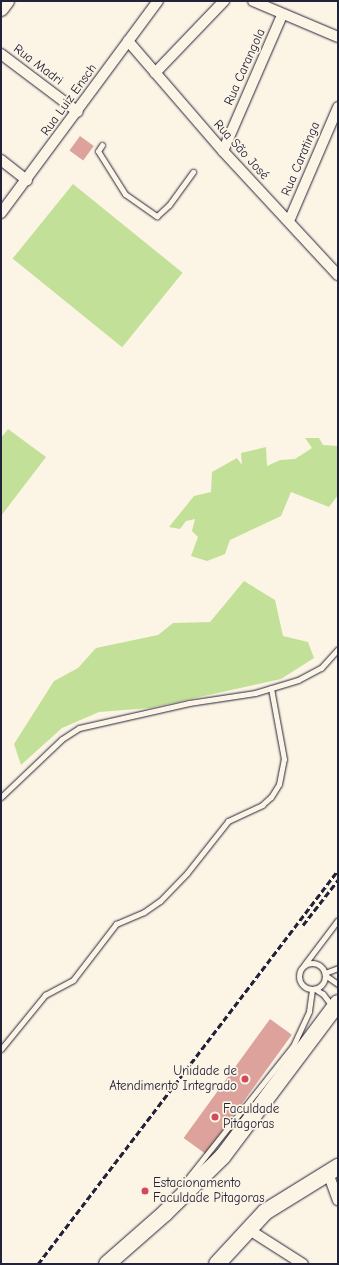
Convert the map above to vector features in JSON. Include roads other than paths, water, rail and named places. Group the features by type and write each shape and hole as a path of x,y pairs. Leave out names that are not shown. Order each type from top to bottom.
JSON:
{"main road":[{"path":"107,1264 165,1213 223,1156 336,1006"},
{"path":"217,1264 248,1229 272,1208 333,1170"}],"street":[{"path":"1,9 7,1"},
{"name":"Rua Luiz Ensch","path":"1,213 78,112 158,1"},
{"path":"155,73 224,1"},
{"path":"253,1 282,15 338,37"},
{"name":"Rua Carangola","path":"223,151 282,15"},
{"name":"Rua São José","path":"128,41 223,151 338,275"},
{"name":"Rua Madri","path":"1,54 78,112"},
{"name":"Rua Caratinga","path":"289,221 338,107"},
{"path":"1,160 27,180"},
{"path":"333,1170 338,1200"},
{"path":"248,1229 303,1264"}],"lane":[{"path":"102,145 98,151 125,194 157,216 164,212 193,172"},
{"path":"1,797 62,739 79,728 127,716 271,688 298,680 321,668 338,649"},
{"path":"1,1049 45,995 72,980 116,924 144,912 160,901 187,873 228,821 262,805 271,797 280,784 284,759 271,688"},
{"path":"336,1006 323,994 313,989 306,988 300,982 299,974 303,966 338,920"},
{"path":"303,966 316,964 325,974 338,984"},
{"path":"313,989 322,985 325,974 338,968"},
{"path":"165,1213 188,1177 293,1046 309,1011 313,989"}],"railway":[{"path":"38,1264 338,870"},
{"path":"303,925 338,880"}],"place":[{"name":"Unidade de Atendimento Integrado","path":"245,1079"},
{"name":"Faculdade Pitagoras","path":"215,1117"},
{"name":"Estacionamento Faculdade Pitagoras","path":"145,1191"}]}
